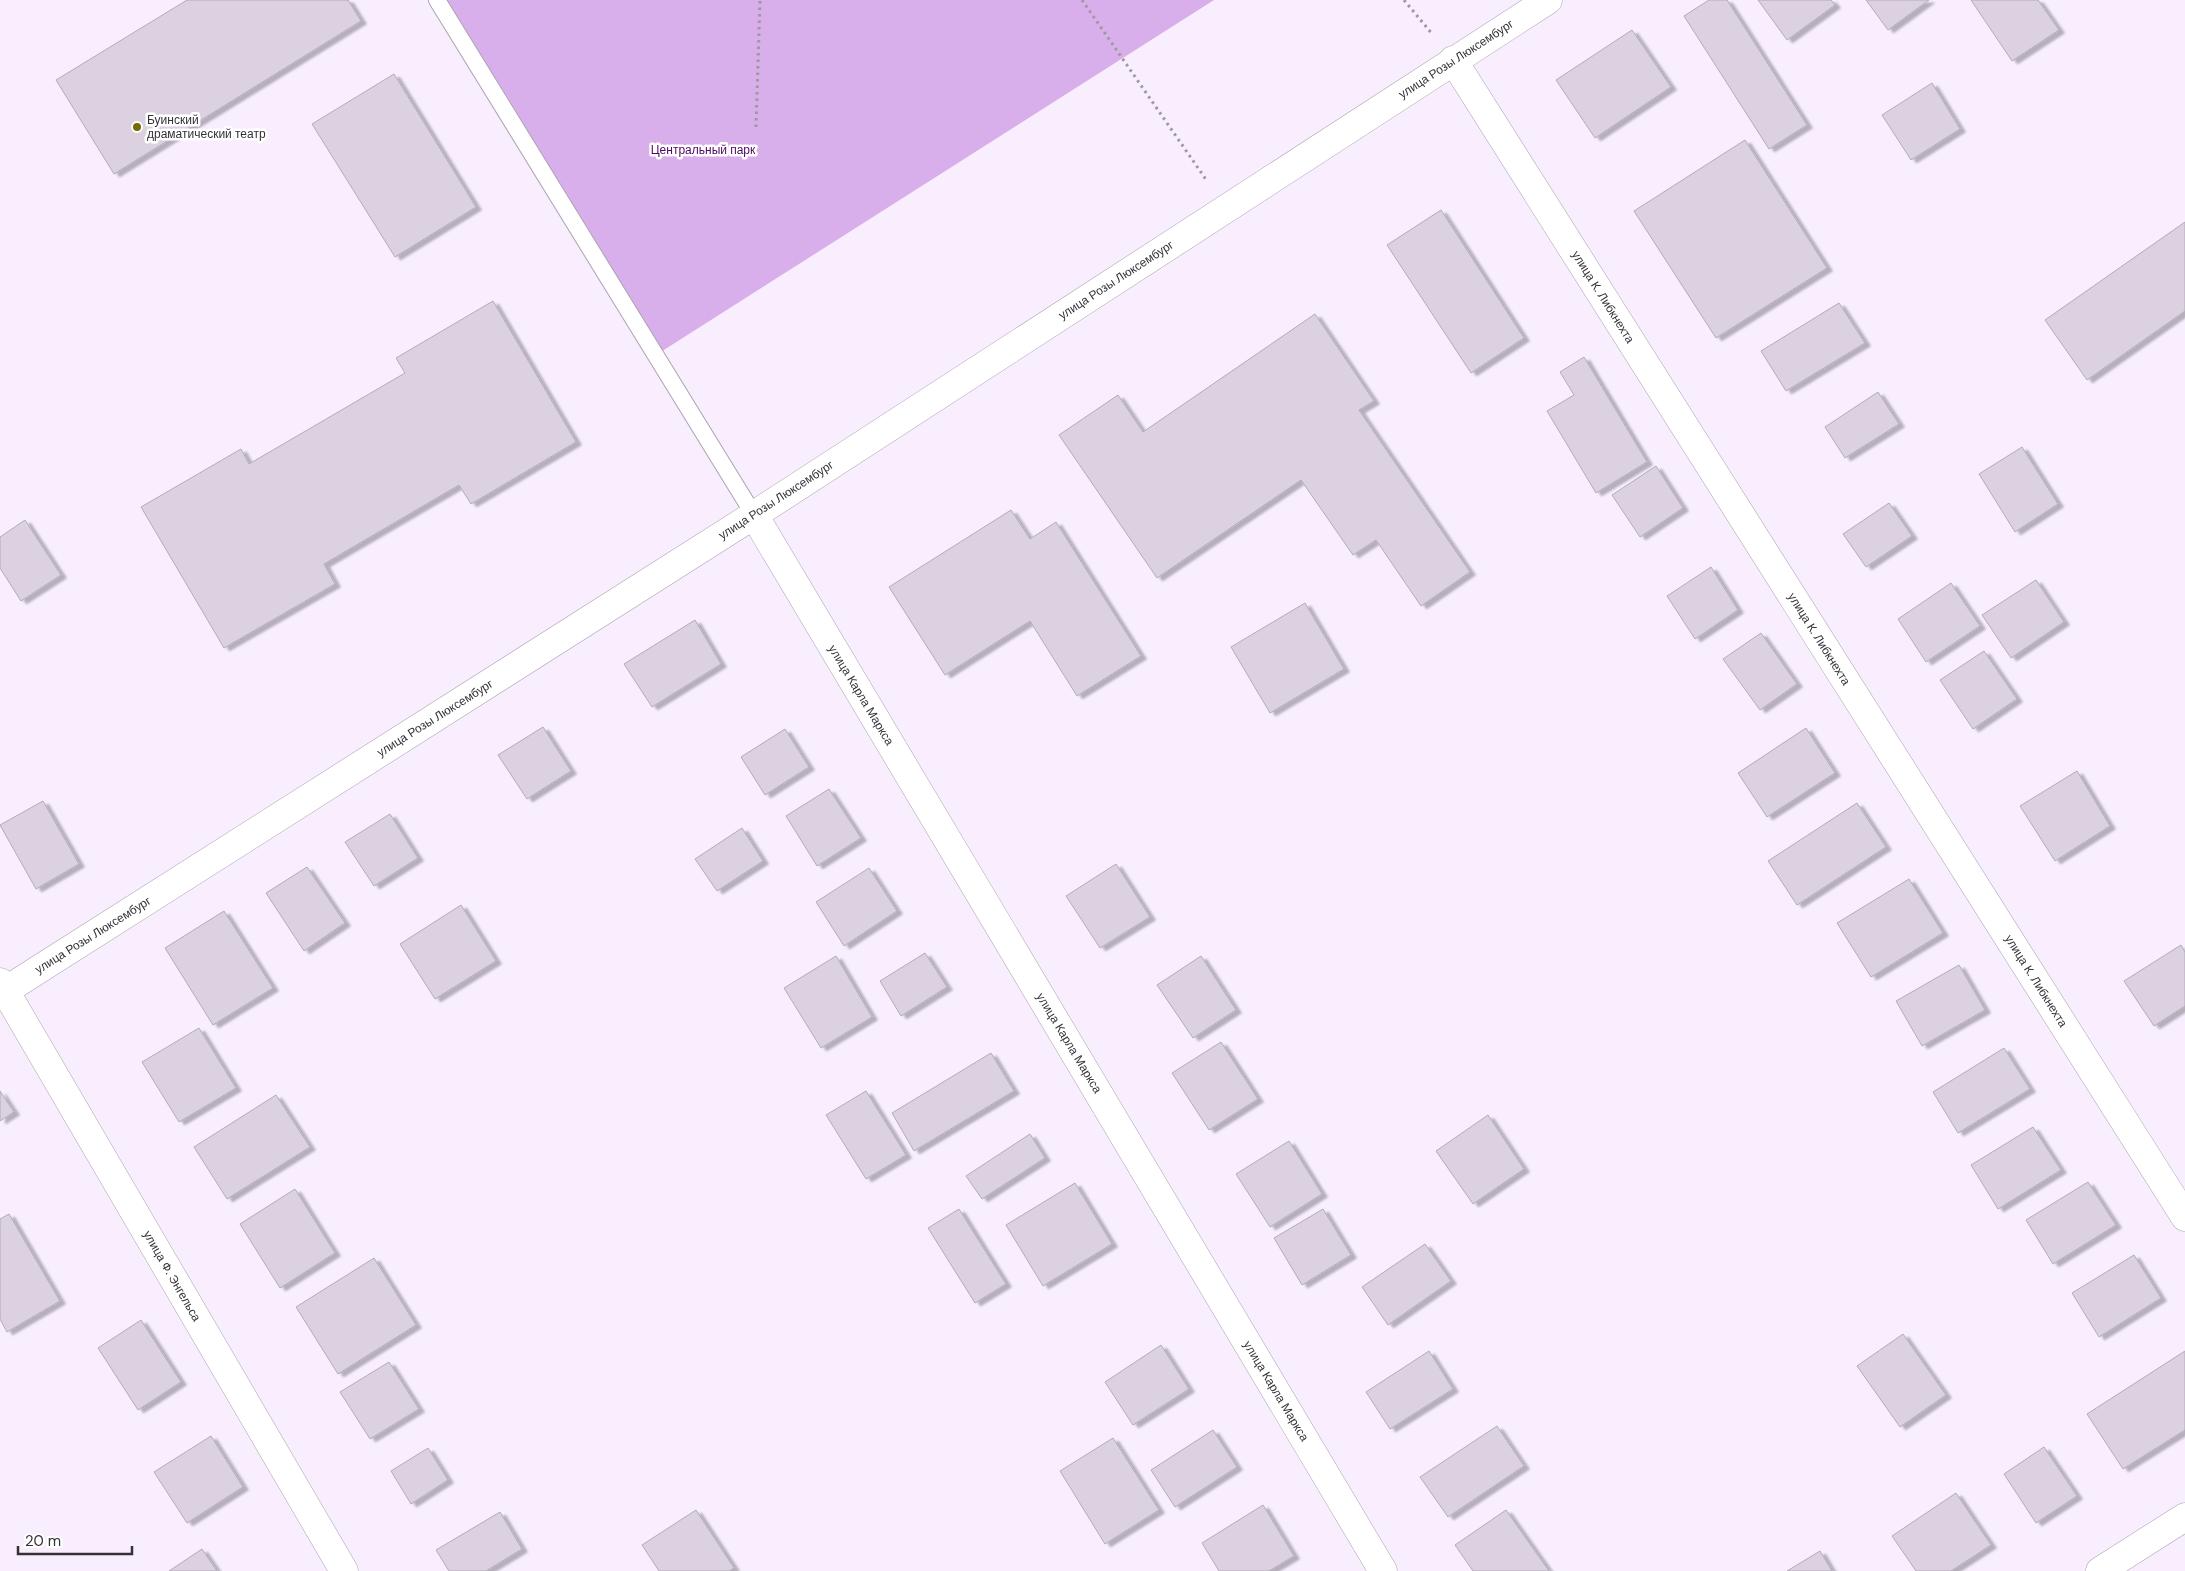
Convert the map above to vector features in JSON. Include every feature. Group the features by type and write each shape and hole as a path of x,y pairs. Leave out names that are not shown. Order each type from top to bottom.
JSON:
{"street":[{"name":"улица Розы Люксембург","path":"2,989 754,515 1548,0"},
{"name":"улица К. Либкнехта","path":"1454,60 2185,1218"},
{"name":"улица Карла Маркса","path":"754,515 1383,1571"},
{"name":"улица Ф. Энгельса","path":"2,989 344,1571"},
{"path":"2100,1571 2185,1517"}],"lane":[{"path":"437,0 754,515"}],"path":[{"path":"756,127 760,0"},
{"path":"1082,0 1226,208"},
{"path":"1404,0 1454,60"}],"green space":[{"name":"Центральный парк","path":"437,0 1214,0 656,355"}],"building":[{"name":"Буинский драматический театр","path":"187,0 348,0 361,21 114,174 56,80"},
{"path":"1709,0 1727,0 1807,125 1769,149 1684,16"},
{"path":"1758,0 1831,0 1835,5 1787,40"},
{"path":"1866,0 1929,0 1888,30"},
{"path":"1971,0 2038,0 2059,30 2012,61"},
{"path":"1632,30 1671,87 1595,138 1556,80"},
{"path":"394,74 476,207 395,257 312,124"},
{"path":"1932,83 1960,129 1911,160 1882,115"},
{"path":"1745,140 1827,268 1716,338 1634,211"},
{"path":"1441,210 1524,338 1471,373 1387,245"},
{"path":"2185,222 2185,311 2087,380 2045,320"},
{"path":"493,301 576,442 471,504 459,485 324,564 335,584 224,648 141,507 241,449 249,464 405,373 396,358"},
{"path":"1839,303 1865,343 1786,391 1761,351"},
{"path":"1315,314 1374,401 1359,410 1470,572 1421,606 1376,540 1353,555 1301,480 1157,578 1059,435 1118,395 1143,432"},
{"path":"1584,357 1647,462 1596,493 1547,411 1574,395 1560,372"},
{"path":"1878,392 1899,424 1845,458 1825,427"},
{"path":"2022,447 2058,504 2015,532 1979,474"},
{"path":"1656,466 1683,508 1640,537 1612,495"},
{"path":"1889,503 1912,536 1866,567 1843,534"},
{"path":"1011,510 1030,539 1056,522 1141,656 1077,696 1030,621 945,675 889,587"},
{"path":"25,520 61,575 21,601 0,568 0,537"},
{"path":"1711,567 1738,610 1695,639 1667,596"},
{"path":"2036,580 2064,622 2011,658 1982,615"},
{"path":"1951,583 1980,626 1926,662 1898,619"},
{"path":"1305,603 1344,669 1270,713 1231,647"},
{"path":"695,620 721,664 652,707 624,664"},
{"path":"1761,633 1797,684 1760,710 1723,659"},
{"path":"1984,651 2017,699 1973,729 1940,680"},
{"path":"543,727 571,771 527,799 498,755"},
{"path":"1806,728 1835,773 1767,817 1738,773"},
{"path":"785,729 809,767 765,795 741,757"},
{"path":"2077,771 2110,826 2055,861 2020,806"},
{"path":"829,789 861,838 817,866 786,816"},
{"path":"43,801 79,864 36,889 0,825"},
{"path":"1857,803 1886,847 1797,905 1768,861"},
{"path":"390,814 418,858 374,886 345,842"},
{"path":"742,828 763,861 717,891 695,859"},
{"path":"1116,864 1150,917 1100,948 1066,896"},
{"path":"307,867 345,923 304,951 266,893"},
{"path":"869,868 897,911 844,946 816,902"},
{"path":"1909,879 1943,933 1871,977 1837,923"},
{"path":"461,905 496,961 435,999 400,944"},
{"path":"224,911 273,988 213,1025 165,948"},
{"path":"2181,945 2185,952 2185,1006 2154,1026 2124,981"},
{"path":"925,953 947,987 901,1016 880,981"},
{"path":"836,956 872,1017 821,1048 784,988"},
{"path":"1201,956 1236,1010 1193,1038 1157,985"},
{"path":"1959,965 1985,1010 1922,1046 1896,1001"},
{"path":"199,1028 236,1088 179,1122 142,1062"},
{"path":"1221,1042 1258,1099 1209,1130 1172,1073"},
{"path":"2004,1048 2030,1089 1958,1133 1933,1092"},
{"path":"991,1053 1014,1091 914,1151 892,1113"},
{"path":"0,1091 14,1112 0,1121"},
{"path":"866,1091 906,1155 866,1179 826,1115"},
{"path":"276,1095 310,1147 227,1199 194,1147"},
{"path":"1488,1115 1524,1169 1473,1204 1436,1151"},
{"path":"2033,1127 2061,1170 1998,1209 1971,1165"},
{"path":"1030,1134 1045,1158 982,1199 966,1176"},
{"path":"1289,1141 1322,1194 1270,1227 1236,1174"},
{"path":"2088,1182 2116,1225 2053,1264 2026,1220"},
{"path":"1075,1183 1112,1244 1043,1286 1006,1225"},
{"path":"295,1189 335,1253 280,1288 240,1224"},
{"path":"959,1209 1006,1284 975,1303 928,1228"},
{"path":"1323,1209 1351,1255 1302,1285 1274,1238"},
{"path":"9,1214 60,1301 7,1332 0,1319 0,1219"},
{"path":"1425,1244 1451,1281 1388,1325 1362,1287"},
{"path":"2134,1255 2161,1298 2099,1337 2072,1293"},
{"path":"374,1258 416,1325 338,1374 296,1307"},
{"path":"141,1320 181,1382 138,1410 98,1348"},
{"path":"1903,1334 1946,1395 1900,1427 1857,1366"},
{"path":"1161,1345 1189,1389 1133,1425 1105,1382"},
{"path":"1429,1351 1453,1389 1390,1429 1366,1392"},
{"path":"2185,1351 2185,1430 2123,1469 2087,1414"},
{"path":"389,1362 419,1409 370,1439 340,1392"},
{"path":"1497,1426 1524,1466 1448,1517 1420,1477"},
{"path":"1213,1430 1237,1467 1175,1507 1151,1470"},
{"path":"211,1436 243,1487 187,1523 154,1472"},
{"path":"1113,1438 1159,1510 1105,1544 1060,1471"},
{"path":"2044,1447 2077,1496 2036,1523 2004,1474"},
{"path":"428,1448 448,1480 411,1504 391,1471"},
{"path":"1956,1493 1991,1545 1951,1571 1916,1571 1892,1536"},
{"path":"1263,1505 1294,1556 1269,1571 1219,1571 1202,1543"},
{"path":"696,1510 734,1568 729,1571 659,1571 642,1545"},
{"path":"1506,1510 1549,1571 1473,1571 1455,1545"},
{"path":"500,1512 522,1549 486,1571 449,1571 436,1550"},
{"path":"202,1549 217,1571 169,1571"},
{"path":"1820,1551 1832,1571 1787,1571"}],"place":[{"name":"Буинский драматический театр","path":"137,127"}]}
